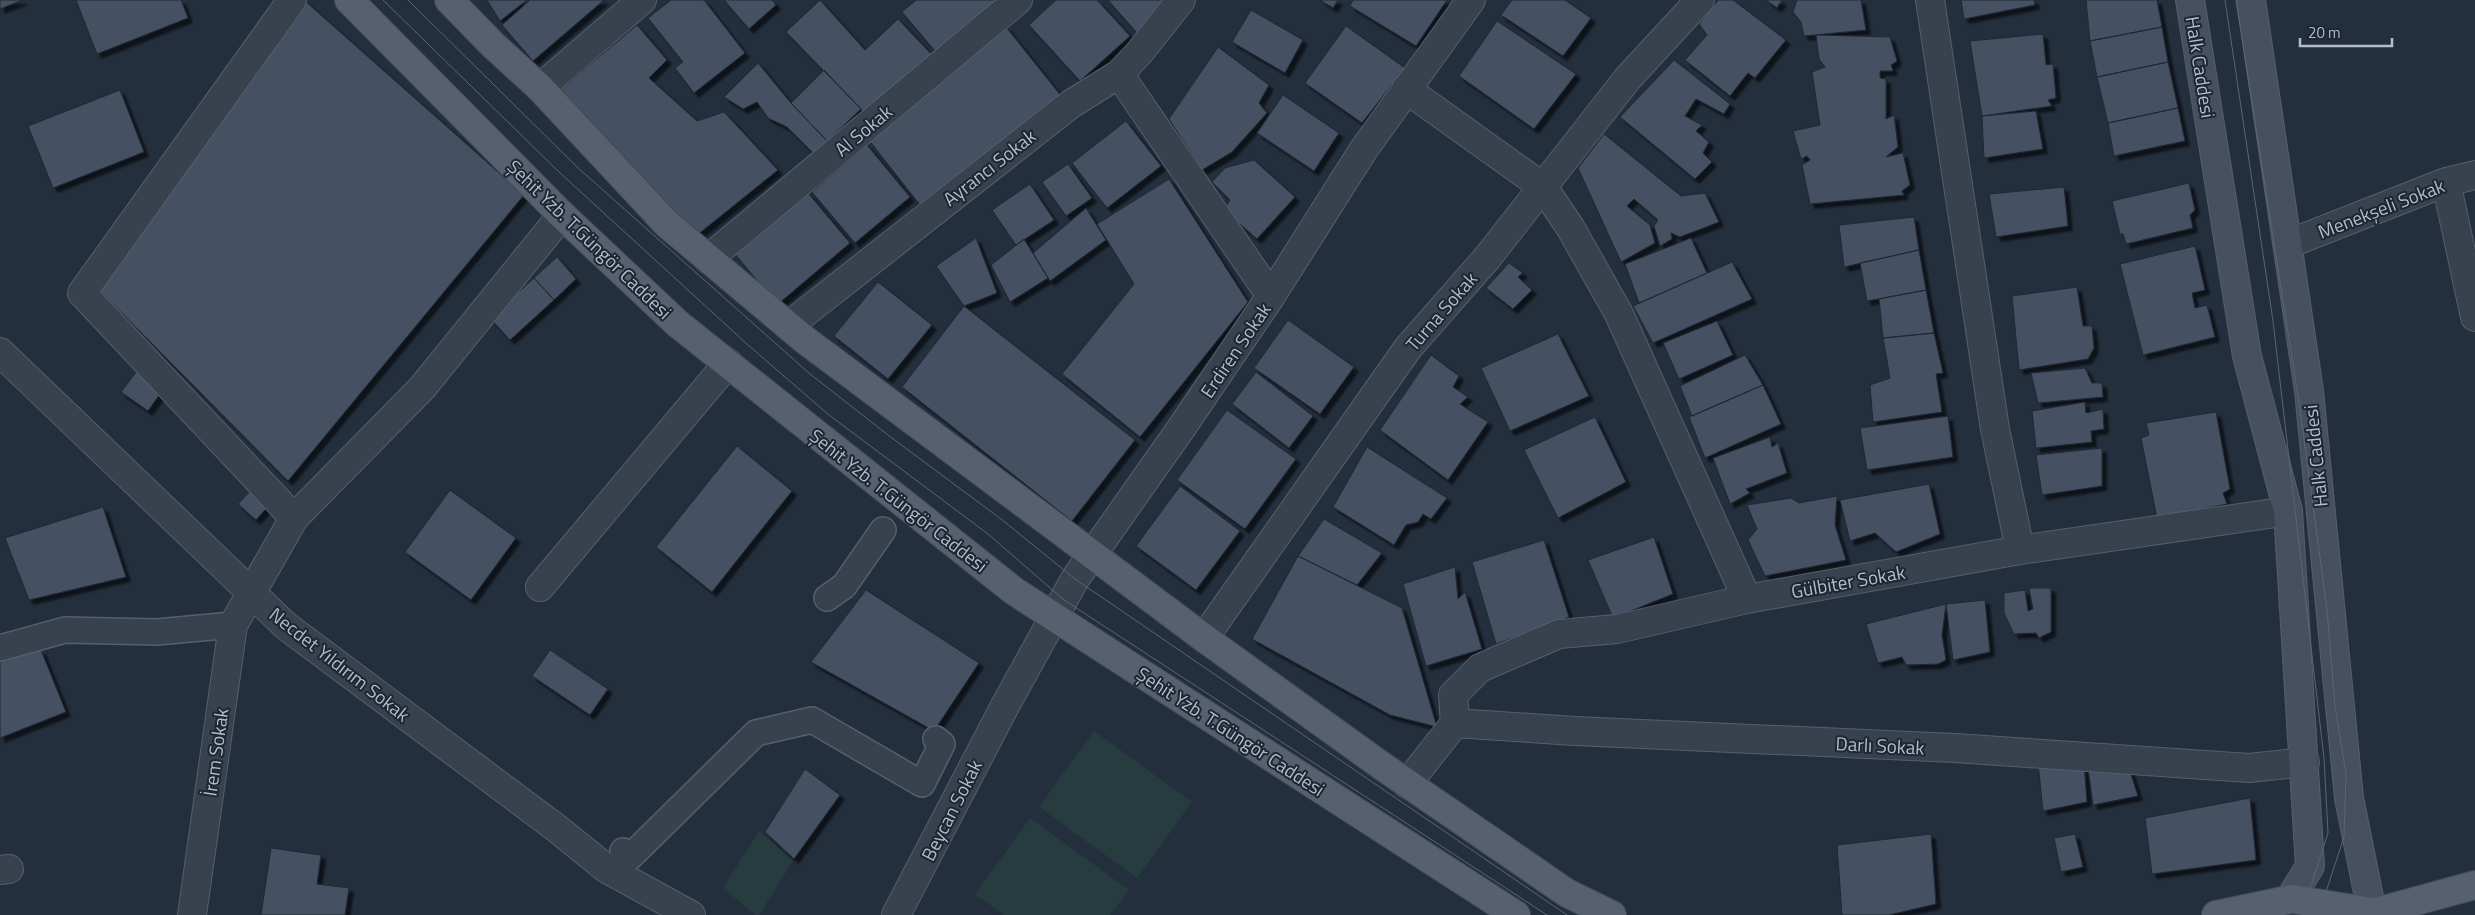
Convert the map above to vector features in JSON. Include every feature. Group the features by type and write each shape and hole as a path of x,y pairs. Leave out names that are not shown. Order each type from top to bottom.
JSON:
{"main road":[{"name":"Şehit Yzb. T.Güngör Caddesi","path":"349,0 562,215 678,324 1006,585 1516,915"},
{"path":"449,0 493,45 540,88 667,224 788,326 1204,638 1407,784 1567,893 1612,915"},
{"name":"Halk Caddesi","path":"2190,0 2247,356 2288,511 2310,866 2290,899"},
{"name":"Halk Caddesi","path":"2252,0 2309,391 2350,798 2368,913"},
{"path":"2216,915 2290,899 2368,913 2475,885"}],"street":[{"path":"292,0 82,293 294,518"},
{"path":"540,88 642,0"},
{"name":"Al Sokak","path":"708,259 1018,0"},
{"name":"Ayrancı Sokak","path":"788,326 1064,110 1119,74 1139,53 1181,0"},
{"name":"Erdiren Sokak","path":"1006,704 1054,616 1092,554 1180,430 1271,296 1364,149 1471,0"},
{"name":"Turna Sokak","path":"1204,638 1408,348 1487,258 1628,78 1700,0"},
{"path":"1930,0 1995,429 2020,550"},
{"path":"1119,74 1271,296"},
{"path":"1406,89 1543,187 1570,227 1619,314 1747,599"},
{"name":"Menekşeli Sokak","path":"2288,244 2446,182 2475,175"},
{"path":"2446,182 2475,317"},
{"name":"İrem Sokak","path":"192,915 233,625 294,518 422,388 562,215"},
{"name":"Necdet Yıldırım Sokak","path":"0,352 286,626 555,827 607,869 692,915"},
{"path":"540,587 728,363"},
{"name":"Gülbiter Sokak","path":"1455,723 1453,695 1480,668 1559,634 1617,629 1747,599 2020,550 2288,511"},
{"path":"827,598 844,586 883,530"},
{"path":"0,648 64,630 157,632 233,625"},
{"name":"Beycan Sokak","path":"896,915 1006,704"},
{"path":"623,851 630,857 756,733 812,720 922,784 942,744 936,739"},
{"path":"1407,784 1455,723"},
{"name":"Darlı Sokak","path":"1455,723 1575,731 1955,748 2249,768 2305,762"}],"green space":[{"path":"1094,731 1192,802 1137,878 1039,807"},
{"path":"1030,818 1129,890 1110,915 1004,915 975,894"},
{"path":"759,831 793,861 759,915 755,915 723,888"}],"building":[{"path":"0,0 23,0 0,9"},
{"path":"76,0 181,0 188,18 97,54"},
{"path":"304,0 524,195 288,481 95,286"},
{"path":"487,0 527,0 500,21"},
{"path":"530,0 604,0 533,61 502,25"},
{"path":"671,0 704,0 745,53 694,93 675,68 683,62 648,18"},
{"path":"724,0 772,0 776,5 749,29"},
{"path":"820,0 865,50 898,19 932,55 866,118 861,109 786,32"},
{"path":"916,0 997,0 936,52 902,12"},
{"path":"1056,0 1097,0 1130,36 1080,81 1029,25"},
{"path":"1108,0 1173,0 1137,33"},
{"path":"1320,0 1338,0 1333,8"},
{"path":"1353,0 1447,0 1416,46 1350,6"},
{"path":"1512,0 1565,0 1591,18 1563,56 1501,15"},
{"path":"1718,0 1733,0 1786,40 1755,78 1748,73 1730,96 1685,60 1707,35 1699,24"},
{"path":"1766,0 1782,0 1777,8"},
{"path":"1797,0 1861,0 1866,30 1804,36 1801,22 1793,12"},
{"path":"1961,0 2034,0 2035,5 1964,19"},
{"path":"2086,0 2157,0 2162,27 2090,41"},
{"path":"1251,10 1303,40 1285,73 1232,42"},
{"path":"1497,21 1576,74 1534,129 1459,76"},
{"path":"637,25 667,60 649,78 697,121 724,112 778,170 696,236 560,90"},
{"path":"1346,26 1405,68 1362,123 1305,83"},
{"path":"1006,27 1062,97 924,210 868,139"},
{"path":"2162,27 2168,62 2097,77 2090,41"},
{"path":"2043,34 2046,65 2053,64 2056,98 2048,100 2052,106 1982,116 1970,41"},
{"path":"1816,35 1890,37 1897,61 1891,65 1893,71 1880,71 1880,78 1886,79 1886,119 1894,115 1898,147 1886,157 1903,153 1910,185 1902,191 1904,195 1810,204 1802,165 1810,160 1807,156 1801,159 1793,131 1820,125 1812,72 1825,67 1819,59"},
{"path":"1218,47 1269,85 1259,103 1267,113 1232,152 1202,170 1169,119"},
{"path":"1674,60 1730,104 1724,114 1696,99 1685,116 1702,125 1696,131 1709,142 1703,153 1712,162 1695,179 1620,117"},
{"path":"2168,62 2178,108 2108,123 2097,77"},
{"path":"758,63 791,103 827,141 813,153 787,127 768,118 757,102 743,109 724,97"},
{"path":"824,70 861,109 827,141 791,103"},
{"path":"120,90 144,152 53,188 28,126"},
{"path":"1283,95 1339,133 1314,171 1257,133"},
{"path":"2178,108 2185,141 2114,156 2108,123"},
{"path":"2036,111 2043,149 1984,158 1982,116"},
{"path":"1126,121 1161,166 1107,208 1072,163"},
{"path":"1604,134 1681,196 1705,193 1719,222 1680,237 1671,233 1672,239 1660,246 1654,226 1658,220 1634,199 1627,206 1650,225 1655,243 1621,262 1578,168"},
{"path":"867,145 910,197 855,243 812,192"},
{"path":"1254,160 1295,197 1257,239 1224,210 1230,200 1212,182 1225,168"},
{"path":"1068,164 1092,198 1066,216 1042,182"},
{"path":"1169,179 1248,302 1140,437 1062,374 1134,284 1097,224"},
{"path":"2189,183 2195,210 2190,215 2193,228 2126,244 2123,234 2120,234 2112,201"},
{"path":"1030,184 1054,220 1016,245 992,210"},
{"path":"2064,187 2068,226 1996,237 1989,194"},
{"path":"808,193 850,243 777,305 735,254"},
{"path":"1086,208 1106,240 1050,281 1033,253"},
{"path":"1914,217 1919,250 1844,267 1839,225"},
{"path":"976,238 997,293 964,306 936,266"},
{"path":"1691,238 1707,273 1639,303 1625,264"},
{"path":"1024,239 1048,278 1010,302 991,265"},
{"path":"2195,246 2205,290 2192,293 2195,308 2207,305 2215,337 2143,355 2120,264"},
{"path":"1919,250 1926,290 1867,301 1860,263"},
{"path":"557,257 576,279 554,300 534,278"},
{"path":"1732,262 1752,299 1653,343 1633,306"},
{"path":"1509,263 1523,273 1518,277 1532,290 1513,309 1486,288"},
{"path":"534,278 554,300 510,340 490,318"},
{"path":"878,282 932,325 888,379 834,336"},
{"path":"2077,287 2083,326 2092,326 2094,348 2088,359 2019,370 2012,296"},
{"path":"1926,290 1934,333 1883,338 1879,299"},
{"path":"964,306 1135,440 1072,521 902,387"},
{"path":"1288,320 1354,367 1320,414 1254,368"},
{"path":"1717,321 1733,355 1679,379 1663,343"},
{"path":"1934,333 1943,373 1936,374 1942,412 1873,422 1870,385 1890,378 1883,338"},
{"path":"1558,334 1589,396 1510,431 1481,368"},
{"path":"1431,355 1459,376 1453,387 1468,397 1460,404 1488,422 1448,480 1380,430"},
{"path":"1745,355 1763,385 1692,416 1680,386"},
{"path":"2085,368 2092,383 2102,383 2103,397 2038,403 2031,373"},
{"path":"137,371 162,391 148,411 121,392"},
{"path":"1256,372 1313,416 1289,448 1232,404"},
{"path":"1763,385 1781,424 1705,458 1689,417"},
{"path":"2085,402 2086,413 2103,409 2104,429 2091,431 2092,442 2036,448 2032,411"},
{"path":"1227,410 1296,459 1245,529 1177,480"},
{"path":"2216,412 2230,489 2223,493 2227,504 2157,518 2141,438 2149,435 2146,423"},
{"path":"1948,416 1953,457 1867,470 1860,428"},
{"path":"1595,417 1626,482 1558,518 1524,450"},
{"path":"1770,437 1772,447 1778,443 1787,473 1746,489 1750,493 1730,504 1713,458"},
{"path":"737,446 792,491 712,592 656,547"},
{"path":"1367,447 1447,498 1431,519 1423,514 1418,522 1406,525 1394,545 1333,507"},
{"path":"2102,448 2102,486 2042,495 2036,455"},
{"path":"1929,484 1940,534 1896,552 1875,533 1850,541 1840,500"},
{"path":"1180,486 1240,531 1196,590 1136,546"},
{"path":"254,487 271,503 256,520 238,504"},
{"path":"450,490 516,538 471,600 405,552"},
{"path":"1837,496 1835,525 1846,560 1765,576 1748,540 1757,529 1747,505 1791,498 1799,503"},
{"path":"103,507 126,577 29,600 5,538"},
{"path":"1324,519 1382,553 1357,585 1298,556"},
{"path":"1654,537 1673,594 1613,618 1588,560"},
{"path":"1544,540 1569,617 1496,644 1472,562"},
{"path":"1298,556 1402,608 1437,727 1390,715 1252,639"},
{"path":"1455,567 1458,599 1465,592 1482,649 1426,666 1403,584"},
{"path":"2029,588 2051,588 2051,632 2039,638 2036,633 2014,634 2004,613 2004,593 2025,590 2028,611 2033,609"},
{"path":"866,590 979,663 934,731 811,662"},
{"path":"1985,600 1990,652 1953,660 1946,604"},
{"path":"1946,604 1942,635 1946,660 1938,664 1906,665 1902,657 1878,663 1866,624"},
{"path":"41,650 66,712 0,738 0,662"},
{"path":"550,650 608,689 590,715 532,676"},
{"path":"2038,763 2084,764 2087,802 2043,811"},
{"path":"2088,768 2129,768 2138,796 2093,805"},
{"path":"805,769 840,795 794,859 765,832"},
{"path":"2250,798 2256,860 2152,874 2145,818"},
{"path":"1931,834 1936,904 1889,915 1842,915 1837,845"},
{"path":"2075,834 2083,867 2061,872 2054,838"},
{"path":"271,848 321,855 317,884 349,888 345,915 261,915"}],"tram line":[{"path":"383,0 559,172 748,345 829,415 988,534 1064,600 1547,915"},
{"path":"408,0 577,167 810,374 1001,519 1075,579 1567,915"},
{"path":"2225,0 2273,321 2324,758 2328,833 2306,901 2281,915"},
{"path":"2236,0 2299,403 2327,609 2335,706 2346,774 2344,837 2322,904 2314,915"}]}
